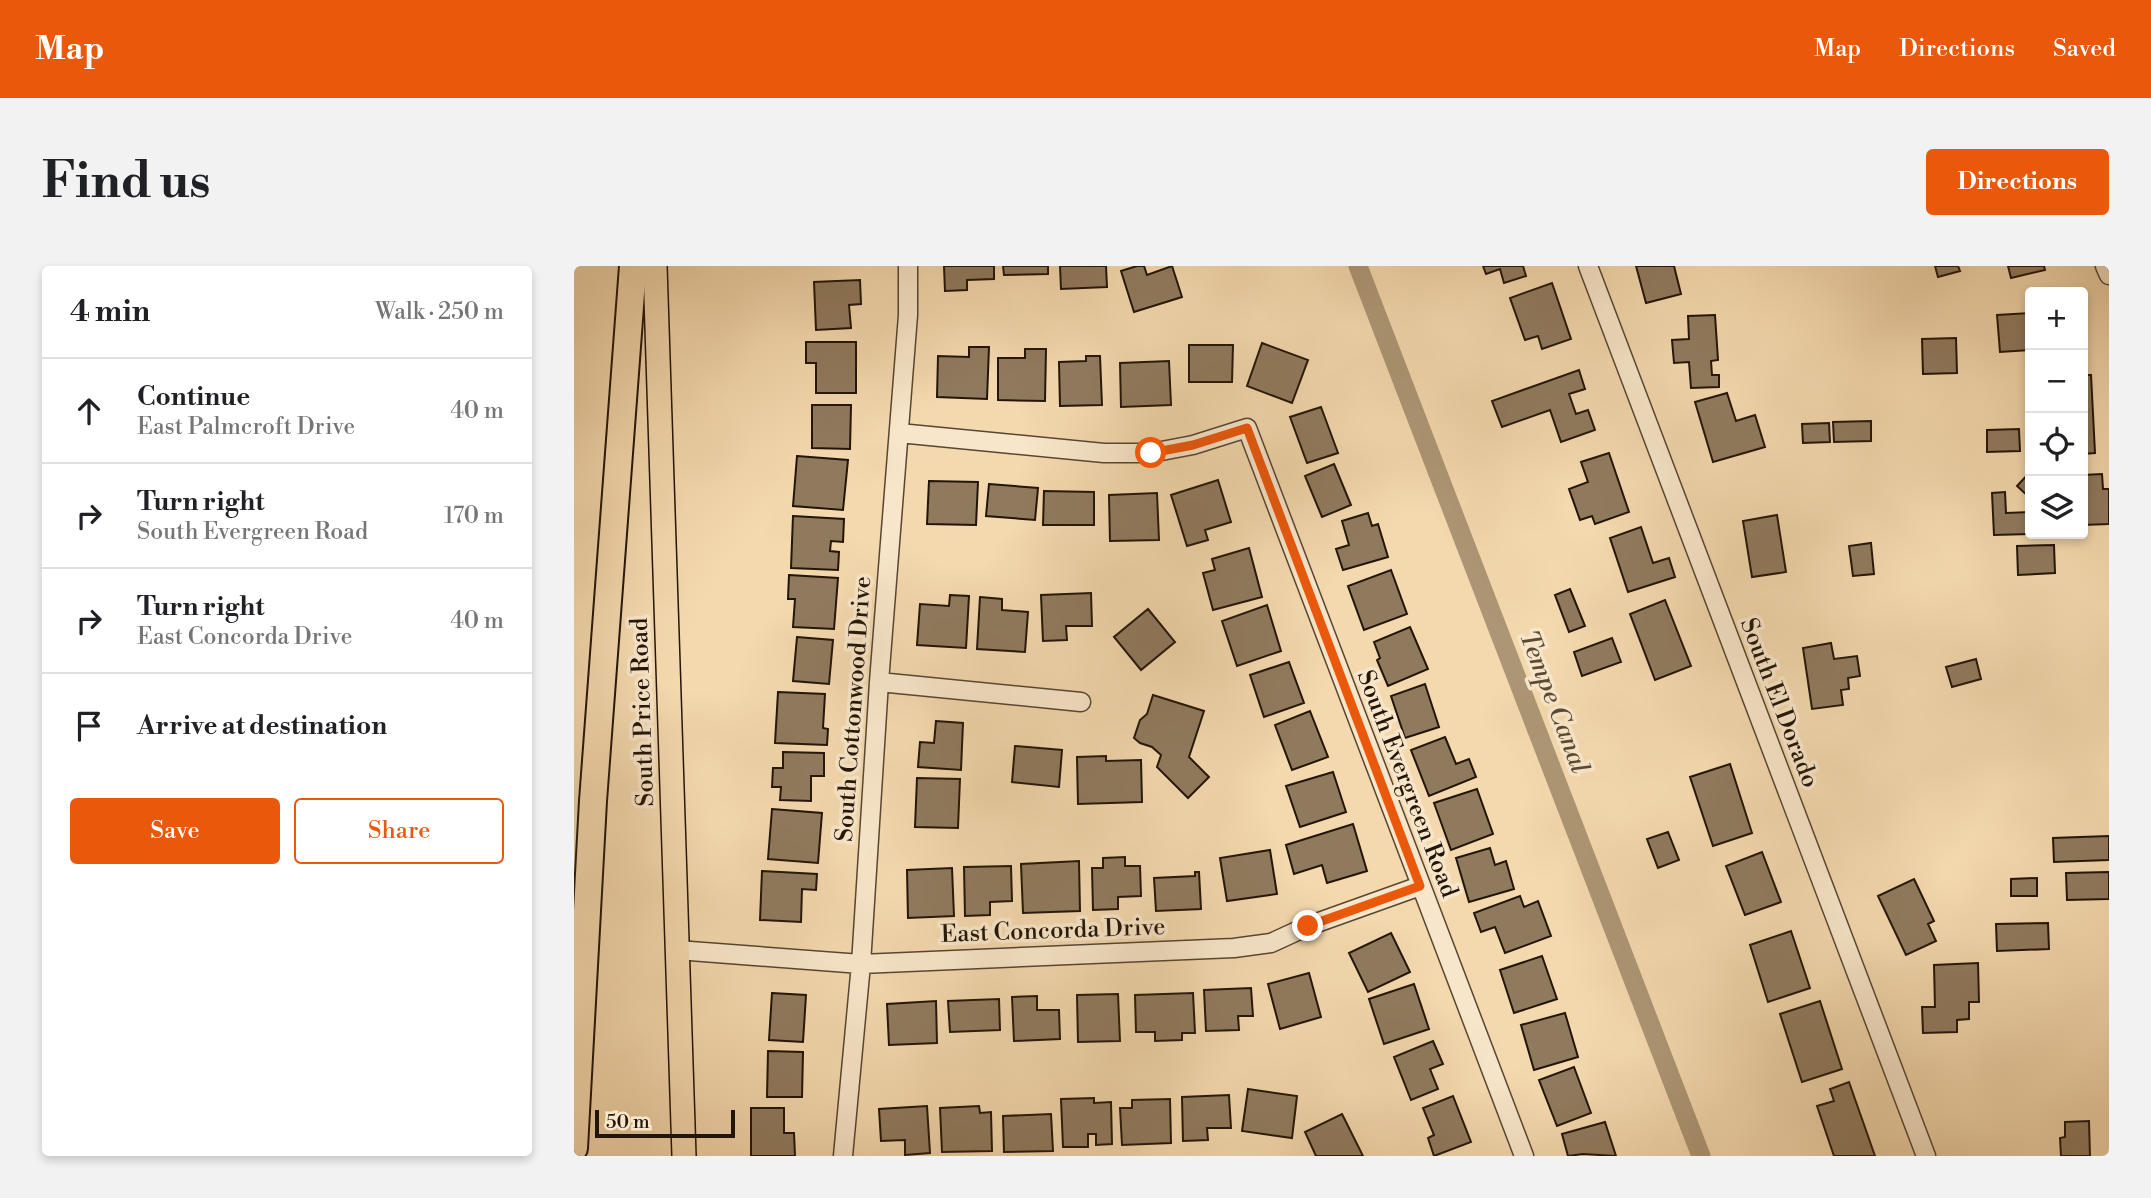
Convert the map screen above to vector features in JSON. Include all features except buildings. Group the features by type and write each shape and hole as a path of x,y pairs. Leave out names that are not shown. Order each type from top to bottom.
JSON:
{"highway":[{"path":"574,1149 593,801 633,266"}],"main road":[{"name":"South Price Road","path":"655,266 684,1156"}],"street":[{"name":"South Cottonwood Drive","path":"843,1156 862,964 878,682 908,315 908,266"},
{"name":"South El Dorado","path":"1588,266 1926,1156"},
{"path":"2105,266 2109,275"},
{"name":"South Evergreen Road","path":"899,433 1104,453 1151,453 1193,445 1247,428 1524,1156"},
{"path":"878,682 1081,702"},
{"name":"East Concorda Drive","path":"677,950 862,964 1246,946 1271,943 1308,926 1420,886"}],"waterway":[{"name":"Tempe Canal","path":"1358,266 1701,1156"}],"route":[{"path":"1151,453 1193,445 1247,428 1420,886 1308,926"}]}
